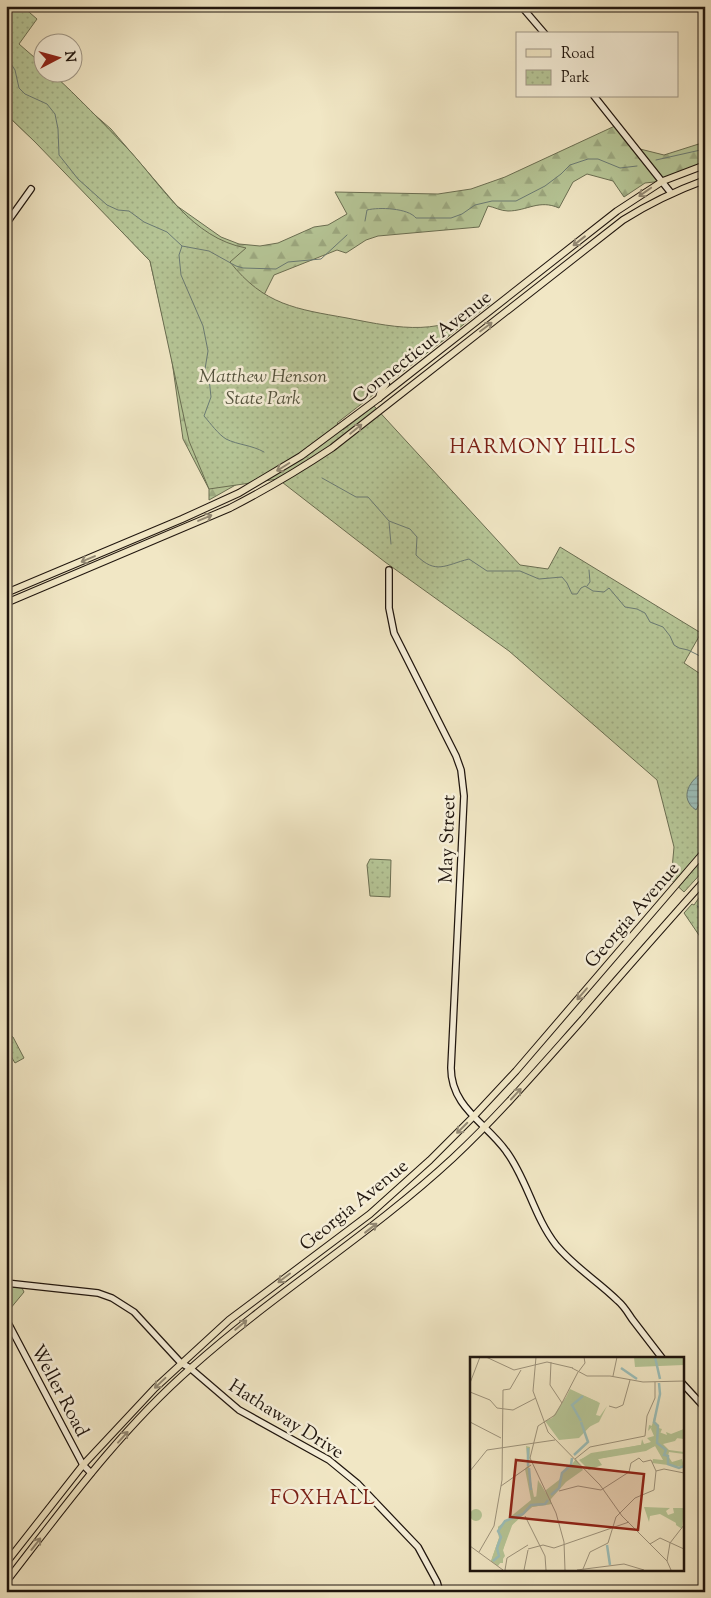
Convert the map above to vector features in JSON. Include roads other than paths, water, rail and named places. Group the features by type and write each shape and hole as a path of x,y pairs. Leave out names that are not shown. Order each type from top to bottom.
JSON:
{"main road":[{"name":"Connecticut Avenue","path":"6,593 182,519 239,493 270,475 324,440 617,211 663,181 705,166"},
{"name":"Connecticut Avenue","path":"6,603 230,508 260,493 332,448 604,234 647,205 671,193 705,180"},
{"path":"411,373 417,380"},
{"path":"376,400 386,384"},
{"name":"Georgia Avenue","path":"6,1564 84,1465 116,1428 181,1363 229,1320 370,1214 430,1160 474,1116 516,1071 705,851"},
{"name":"Georgia Avenue","path":"6,1582 91,1473 152,1405 190,1368 254,1314 354,1241 414,1193 484,1127 529,1080 705,880"}],"street":[{"path":"521,6 543,32"},
{"path":"596,98 671,193"},
{"path":"6,224 31,189"},
{"name":"May Street","path":"389,570 389,608 394,633 450,742 461,770 464,796 450,1077 454,1091 462,1104 500,1142 510,1155 547,1231 556,1245 581,1272 619,1301 661,1357"},
{"name":"Hathaway Drive","path":"6,1283 98,1293 112,1298 134,1312 181,1363 190,1368 239,1410 322,1456 358,1483 418,1547 438,1582 440,1592"},
{"name":"Weller Road","path":"6,1319 84,1465 91,1473"},
{"path":"684,1385 705,1408"}],"water":[{"path":"705,771 705,798 702,799 696,810 688,800 688,789 695,779"}],"waterway":[{"path":"6,56 15,70 19,88 25,94 47,104 55,114 58,129 59,155 78,179 107,205 118,210 129,211 144,222 167,232 182,246 179,255 181,275 203,326 208,351 205,369 209,378 211,397 204,416 217,432 226,439 264,452"},
{"path":"656,160 705,149"},
{"path":"365,221 367,210 372,209 400,210 416,218 451,218 462,214 475,205 492,201 516,201 545,186 570,165 588,159 598,159 620,168 637,166"},
{"path":"182,246 209,251 243,268 276,269 288,262 321,259 347,235"},
{"path":"322,478 356,497 368,497 389,521 410,529 417,537 416,555 429,565 441,567 469,559 487,571 520,571 539,579 562,577 572,594 577,594 585,586 593,591 604,592 609,588 625,607 637,609 645,613 650,622 663,627 674,645 698,655 705,661"},
{"path":"389,522 391,544"},
{"path":"587,586 590,582 589,570"},
{"path":"697,906 705,918"}],"district":[{"name":"HARMONY HILLS","path":"543,446"},
{"name":"FOXHALL","path":"323,1497"}],"park label":[{"name":"Matthew Henson State Park","path":"263,386"}]}
